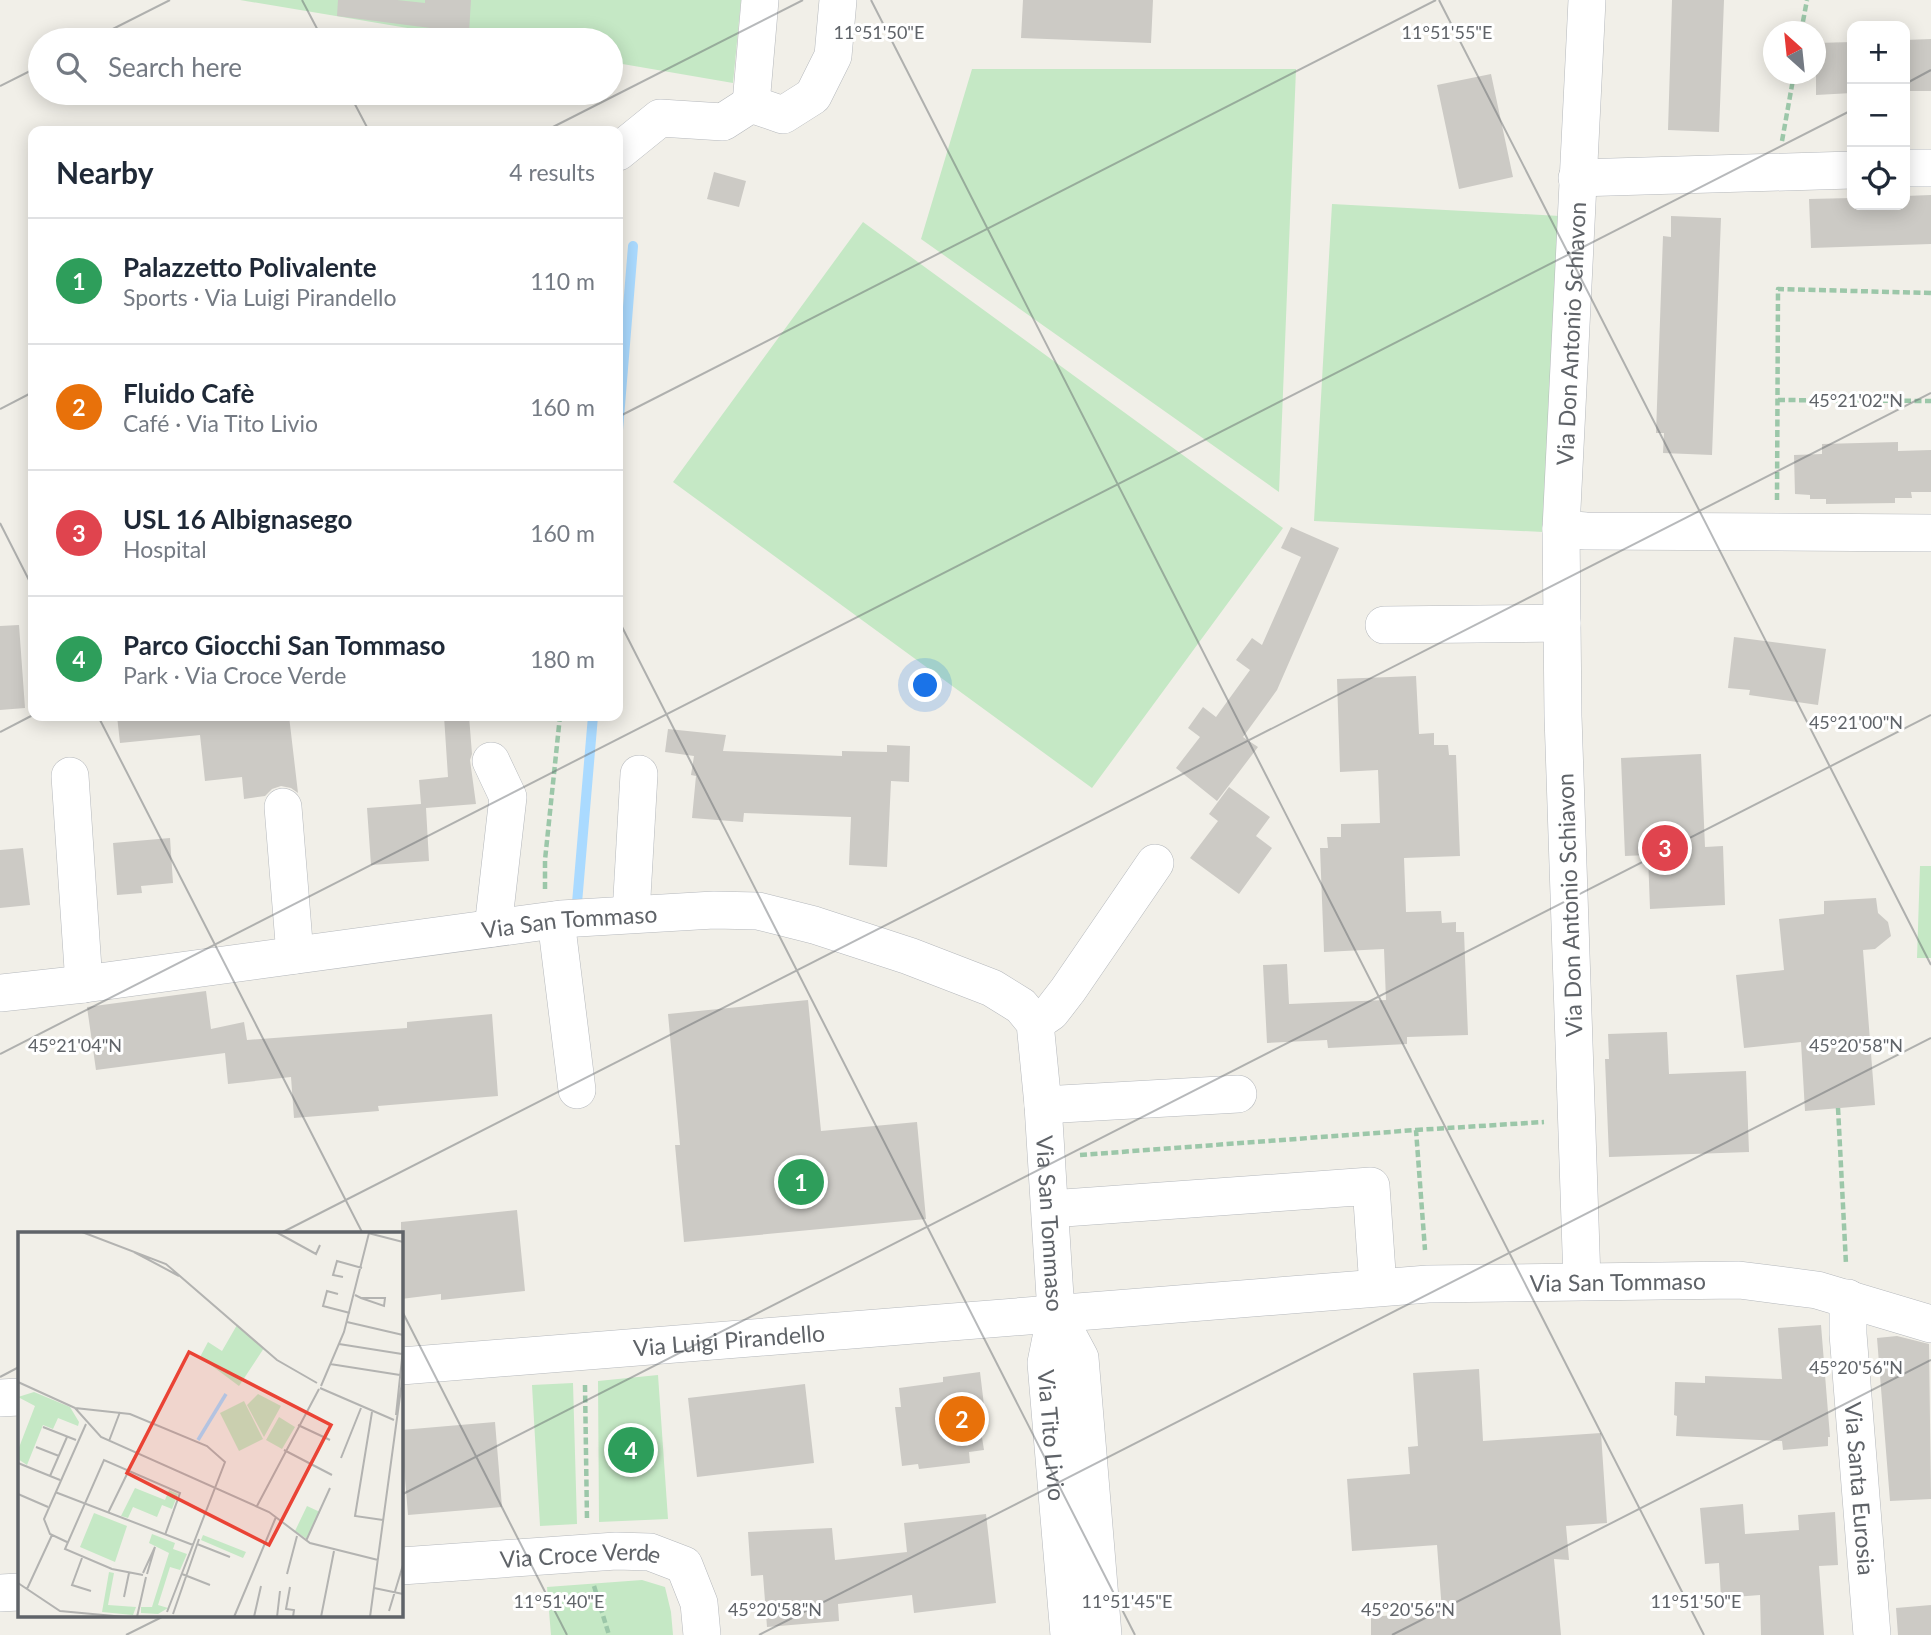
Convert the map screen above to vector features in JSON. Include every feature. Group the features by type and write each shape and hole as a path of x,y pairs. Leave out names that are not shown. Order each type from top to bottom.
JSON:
{"street":[{"path":"751,104 760,0"},
{"path":"751,104 783,115 813,96 833,57 838,0"},
{"name":"Via Don Antonio Schiavon","path":"1582,1281 1563,716 1561,529 1587,0"},
{"path":"623,148 660,118 723,121 751,104"},
{"path":"1910,169 1931,168"},
{"name":"Via Don Antonio Schiavon","path":"1577,178 1847,170"},
{"path":"1561,529 1931,533"},
{"path":"1384,625 1562,623"},
{"path":"491,761 508,797 493,928"},
{"path":"631,914 639,774"},
{"path":"70,776 84,984"},
{"path":"283,807 295,955"},
{"path":"1035,1023 1051,1013 1069,990 1156,863"},
{"path":"550,906 577,1090"},
{"name":"Via San Tommaso","path":"0,993 493,928 550,906 631,914 758,911 814,925 909,956 992,988 1021,1006 1035,1023 1056,1312 1378,1287 1739,1280 1799,1287 1847,1285 1931,1324"},
{"path":"1043,1105 1238,1094"},
{"path":"1050,1209 1371,1186 1378,1287"},
{"name":"Via Santa Eurosia","path":"1847,1285 1848,1335 1872,1635"},
{"name":"Via Luigi Pirandello","path":"402,1366 1056,1312"},
{"name":"Via Tito Livio","path":"1056,1312 1046,1363 1069,1635"},
{"name":"Via Tito Livio","path":"1056,1312 1080,1358 1103,1635"},
{"path":"0,1398 18,1397"},
{"name":"Via Croce Verde","path":"402,1566 616,1551 650,1552 684,1564 700,1619"},
{"path":"0,1593 18,1592"}],"path":[{"path":"1803,21 1807,0"},
{"path":"1776,173 1792,84"},
{"path":"1777,533 1778,289 1931,293"},
{"path":"1778,400 1931,401"},
{"path":"550,906 545,860 559,721"},
{"path":"1838,1108 1847,1285"},
{"path":"1416,1130 1556,1121"},
{"path":"585,1375 587,1533"},
{"path":"591,1577 609,1635"}],"green space":[{"path":"240,0 741,0 733,83 623,64 623,28 407,28"},
{"path":"972,69 1296,69 1279,492 921,239"},
{"path":"1332,204 1560,216 1543,532 1314,521"},
{"path":"863,222 1283,528 1092,788 673,482"},
{"path":"1920,866 1931,866 1931,958 1917,958"},
{"path":"658,1375 668,1519 599,1522 598,1381"},
{"path":"573,1383 577,1524 540,1526 532,1385"},
{"path":"642,1580 665,1587 673,1635 551,1635 547,1587"}],"building":[{"path":"338,0 425,3 425,0 471,0 469,28 430,28 337,16"},
{"path":"1023,0 1153,0 1151,43 1021,38"},
{"path":"1672,0 1724,0 1719,132 1668,130"},
{"path":"1931,39 1931,91 1910,91 1910,40"},
{"path":"1847,42 1847,93 1816,95 1816,84 1826,84 1826,43"},
{"path":"1491,74 1513,177 1459,189 1437,85"},
{"path":"714,172 746,181 739,207 707,199"},
{"path":"1931,195 1931,244 1811,248 1809,199 1847,198 1847,210 1910,210 1910,196"},
{"path":"1671,216 1721,218 1712,455 1663,453 1664,433 1656,433 1663,236 1671,237"},
{"path":"1898,442 1898,451 1931,450 1931,492 1911,492 1912,498 1895,498 1895,503 1826,504 1826,499 1810,499 1810,495 1795,494 1794,455 1822,454 1822,444"},
{"path":"1291,527 1339,548 1277,690 1243,737 1258,747 1217,801 1176,768 1200,737 1188,728 1203,707 1216,717 1250,670 1236,660 1252,638 1262,645 1301,557 1281,548"},
{"path":"19,625 25,708 0,710 0,626"},
{"path":"1734,637 1826,649 1818,705 1749,695 1750,690 1728,688"},
{"path":"1416,676 1419,734 1434,733 1434,745 1448,745 1449,755 1456,755 1460,856 1404,858 1406,912 1441,911 1442,923 1456,922 1456,932 1464,932 1468,1035 1407,1037 1407,1044 1328,1048 1327,1040 1267,1043 1263,965 1287,964 1289,1004 1386,1000 1384,949 1324,952 1320,848 1328,848 1327,837 1341,837 1341,824 1380,823 1378,770 1340,772 1337,679"},
{"path":"118,721 290,721 298,793 281,786 272,789 265,796 244,799 242,777 205,781 200,735 120,743"},
{"path":"444,721 469,721 470,760 476,804 426,808 429,861 371,865 367,808 421,804 419,780 448,777"},
{"path":"668,729 726,735 723,751 842,756 842,751 887,752 887,745 910,746 909,782 891,781 887,867 849,865 851,817 744,813 743,822 692,818 696,776 691,775 694,756 665,752"},
{"path":"1701,754 1705,847 1723,846 1725,905 1650,909 1648,855 1625,856 1621,758"},
{"path":"1229,787 1270,817 1256,836 1272,848 1239,894 1190,858 1218,821 1209,814"},
{"path":"170,838 173,883 141,886 142,893 117,895 113,843"},
{"path":"23,848 30,905 0,908 0,850"},
{"path":"1876,898 1878,913 1888,922 1891,936 1875,949 1863,950 1875,1105 1805,1111 1801,1042 1744,1048 1736,975 1784,970 1779,919 1824,914 1824,901"},
{"path":"206,991 211,1029 244,1022 247,1040 407,1028 407,1022 492,1014 498,1096 378,1106 379,1111 294,1118 291,1077 228,1084 225,1053 96,1070 87,1007"},
{"path":"808,1000 821,1131 917,1122 926,1219 684,1242 675,1145 680,1145 668,1014"},
{"path":"1667,1032 1669,1074 1746,1071 1749,1152 1609,1157 1605,1059 1609,1059 1608,1034"},
{"path":"517,1210 525,1291 441,1300 441,1294 402,1299 401,1222"},
{"path":"1821,1325 1830,1437 1828,1446 1783,1450 1782,1441 1676,1436 1675,1382 1705,1383 1705,1376 1782,1379 1778,1328"},
{"path":"1897,1336 1929,1344 1931,1499 1890,1501 1877,1338"},
{"path":"1479,1369 1483,1441 1601,1433 1607,1523 1566,1526 1569,1560 1554,1559 1561,1635 1371,1635 1371,1617 1442,1611 1437,1545 1352,1551 1347,1479 1410,1474 1408,1447 1418,1446 1413,1373"},
{"path":"980,1372 987,1430 981,1431 984,1450 969,1452 970,1463 919,1469 918,1464 902,1466 895,1407 901,1407 899,1388 943,1382 943,1377"},
{"path":"805,1384 814,1463 697,1477 688,1398"},
{"path":"495,1422 502,1507 408,1515 402,1430"},
{"path":"1743,1504 1745,1534 1799,1530 1798,1515 1835,1512 1838,1565 1819,1566 1824,1635 1761,1635 1760,1595 1721,1598 1719,1563 1705,1564 1700,1508"},
{"path":"986,1514 996,1603 914,1613 912,1595 838,1604 839,1621 767,1627 763,1575 751,1576 748,1532 832,1528 835,1560 907,1552 904,1523"},
{"path":"1931,1605 1931,1635 1898,1635 1896,1608"}],"waterway":[{"path":"623,369 633,246"},
{"path":"577,903 593,721"}],"place":[{"name":"USL 16 Albignasego","path":"1665,848"},
{"name":"Palazzetto Polivalente","path":"801,1182"},
{"name":"Fluido Cafè","path":"962,1419"},
{"name":"Parco Giocchi San Tommaso","path":"631,1450"}]}
